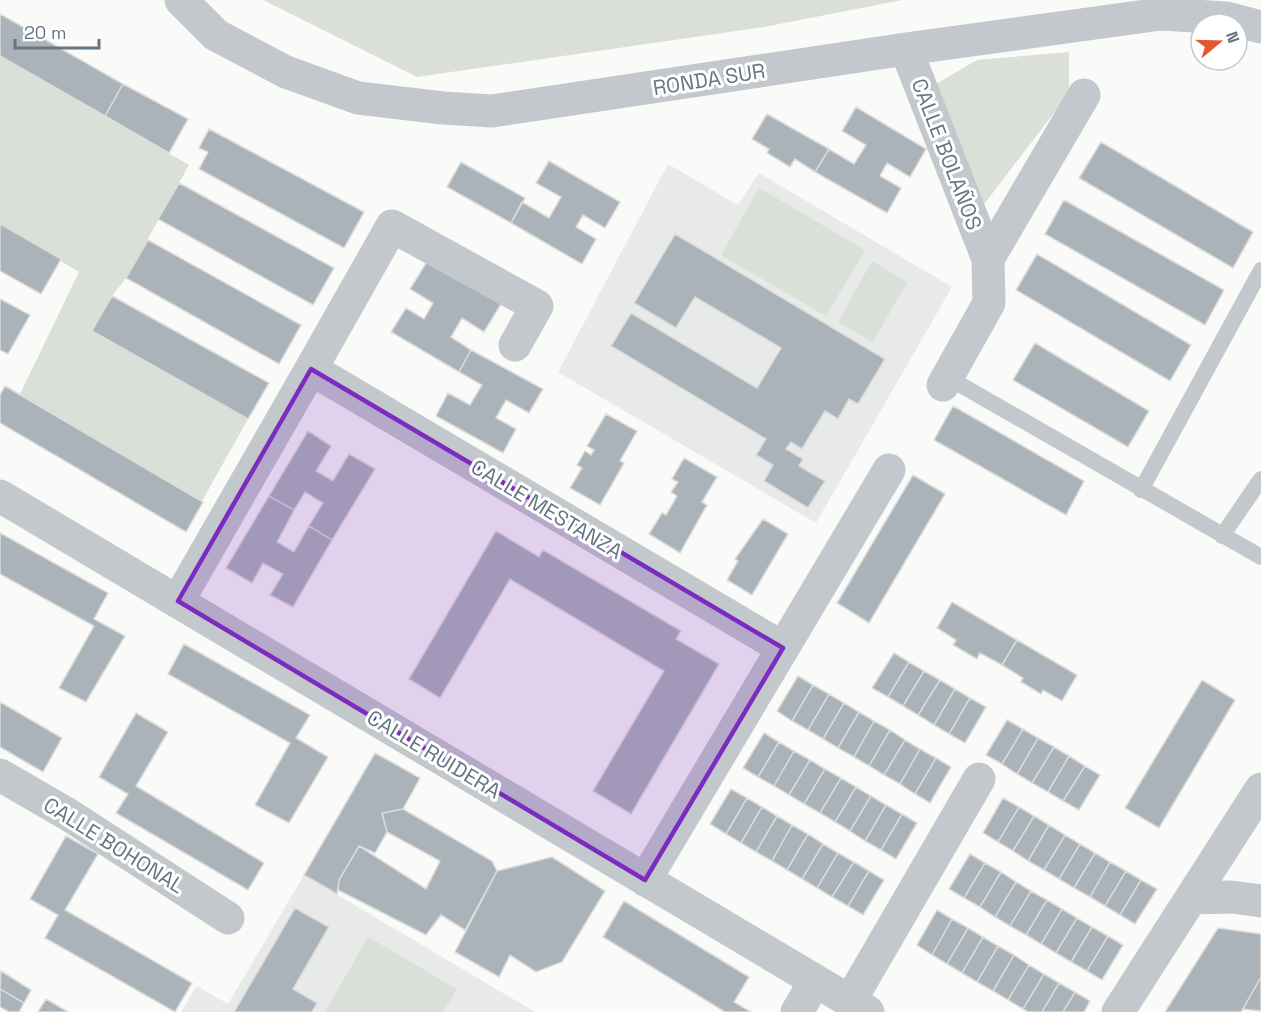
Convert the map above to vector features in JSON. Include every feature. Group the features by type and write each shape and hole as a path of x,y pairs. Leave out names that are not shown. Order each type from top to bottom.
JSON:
{"street":[{"name":"RONDA SUR","path":"181,0 216,35 286,72 358,98 442,108 492,111 906,49 1161,14 1226,18 1261,27"},
{"name":"CALLE BOLAÑOS","path":"906,49 988,260 988,303 945,381"},
{"name":"CALLE BOLAÑOS","path":"988,260 1084,95"},
{"path":"178,601 392,226 537,306 515,345"},
{"name":"CALLE MESTANZA","path":"311,369 783,648"},
{"path":"645,880 889,470"},
{"name":"CALLE RUIDERA","path":"0,496 859,1007"},
{"name":"CALLE BOHONAL","path":"0,775 69,815 228,918"},
{"path":"859,1007 979,779"},
{"path":"1118,1012 1261,789"},
{"path":"1191,898 1231,897 1261,901"},
{"path":"797,1012 815,981"}],"lane":[{"path":"1140,490 1261,270"},
{"path":"945,381 1261,557"},
{"path":"1222,536 1261,479"}],"highlighted area":[{"path":"311,369 783,648 645,880 178,601"}],"shaded area":[{"path":"263,0 902,0 764,27 417,77"},
{"path":"1069,52 1069,93 982,207 934,85 977,60"},
{"path":"0,56 189,165 126,278 112,296 93,331 248,419 202,501 19,396 79,272 0,224"},
{"path":"668,164 738,205 759,173 952,287 816,523 558,372"},
{"path":"759,188 865,250 826,316 721,255"},
{"path":"872,261 907,282 873,342 838,322"},
{"path":"304,875 535,1012 181,1012 197,986 228,1004"},
{"path":"368,937 457,989 443,1012 325,1012"}],"building":[{"path":"0,14 123,84 105,116 0,56"},
{"path":"123,84 188,119 169,153 105,116"},
{"path":"856,107 926,149 910,177 887,163 880,176 901,188 887,213 815,172 829,149 854,164 866,145 842,131"},
{"path":"767,114 829,149 815,172 795,159 790,167 767,153 769,149 752,139"},
{"path":"209,129 364,212 344,248 199,169 208,152 199,148"},
{"path":"1101,142 1253,232 1233,268 1079,178"},
{"path":"549,161 620,202 605,228 583,215 576,227 596,239 582,264 511,223 522,202 549,218 561,197 536,183"},
{"path":"461,162 525,198 511,223 447,187"},
{"path":"179,183 334,268 313,305 158,219"},
{"path":"1064,200 1224,290 1205,325 1045,234"},
{"path":"0,224 61,259 41,294 0,271"},
{"path":"675,234 885,359 858,404 849,399 838,419 825,411 802,449 791,442 786,449 803,459 799,466 825,481 808,508 764,481 773,465 756,455 766,439 611,346 631,313 757,388 781,348 695,297 676,328 634,303"},
{"path":"148,240 301,325 279,364 126,278"},
{"path":"1037,254 1191,345 1170,381 1016,290"},
{"path":"428,260 501,304 484,332 462,318 451,337 471,350 459,372 391,332 406,308 424,319 433,303 410,289"},
{"path":"112,296 269,383 248,419 92,331"},
{"path":"0,299 30,315 8,354 0,350"},
{"path":"1035,343 1149,411 1128,447 1013,380"},
{"path":"471,350 543,389 529,413 506,400 496,418 516,429 503,453 436,416 448,393 470,405 482,385 459,372"},
{"path":"5,386 203,502 186,532 0,423 0,395"},
{"path":"953,406 1084,481 1066,515 934,440"},
{"path":"606,414 637,431 620,461 624,463 600,505 570,488 582,468 577,465 585,451 591,455 594,450 587,446"},
{"path":"308,431 331,446 316,471 333,481 349,454 375,469 332,540 309,526 323,503 305,492 294,510 269,496"},
{"path":"684,458 717,477 702,502 707,505 680,553 649,534 662,513 666,515 677,496 671,492 678,482 672,479"},
{"path":"913,475 945,494 869,623 837,603"},
{"path":"269,496 294,510 277,542 294,552 309,526 332,540 293,607 270,595 283,574 263,563 252,583 226,568"},
{"path":"763,519 788,534 752,595 727,580 738,561 735,559"},
{"path":"496,531 539,557 543,550 681,631 676,639 719,664 631,814 593,791 664,671 510,579 440,698 409,679"},
{"path":"0,533 108,593 94,619 125,636 86,702 59,688 94,626 0,574"},
{"path":"952,602 1017,640 1002,665 980,653 977,659 953,645 956,640 937,628"},
{"path":"1017,640 1077,675 1062,701 1043,690 1041,694 1021,682 1023,678 1002,665"},
{"path":"184,644 310,715 296,738 328,757 289,823 255,805 290,743 168,674"},
{"path":"894,653 909,662 888,697 872,688"},
{"path":"909,662 924,671 903,706 888,697"},
{"path":"924,671 940,680 918,715 903,706"},
{"path":"798,676 813,685 792,721 777,711"},
{"path":"940,680 955,689 934,725 918,715"},
{"path":"1202,680 1235,700 1159,828 1125,808"},
{"path":"813,685 829,694 808,730 792,721"},
{"path":"955,689 970,698 949,734 934,725"},
{"path":"829,694 844,703 823,739 808,730"},
{"path":"970,698 986,707 965,743 949,734"},
{"path":"0,702 62,738 43,772 0,747"},
{"path":"844,703 859,712 838,748 823,739"},
{"path":"859,712 874,721 854,757 838,748"},
{"path":"136,713 168,732 136,786 264,863 248,890 116,813 128,794 99,777"},
{"path":"1007,720 1023,729 1002,764 986,755"},
{"path":"874,721 890,730 869,766 854,757"},
{"path":"1023,729 1038,738 1017,774 1002,764"},
{"path":"890,730 905,740 884,775 869,766"},
{"path":"764,733 779,742 758,777 743,768"},
{"path":"1038,738 1054,747 1032,783 1017,774"},
{"path":"905,740 920,749 900,784 884,775"},
{"path":"779,742 794,751 774,786 758,777"},
{"path":"1054,747 1069,756 1048,792 1032,783"},
{"path":"920,749 936,758 915,794 900,784"},
{"path":"794,751 810,760 789,795 774,786"},
{"path":"375,753 420,778 403,809 382,813 387,832 375,853 359,846 339,880 337,894 304,875"},
{"path":"1069,756 1085,766 1063,801 1048,792"},
{"path":"936,758 951,767 930,803 915,794"},
{"path":"810,760 825,769 804,804 789,795"},
{"path":"1085,766 1100,775 1079,810 1063,801"},
{"path":"825,769 841,778 820,813 804,804"},
{"path":"841,778 856,787 835,822 820,813"},
{"path":"856,787 871,796 850,831 835,822"},
{"path":"731,789 747,798 726,834 710,824"},
{"path":"871,796 886,805 865,841 850,831"},
{"path":"747,798 762,807 741,843 726,834"},
{"path":"1003,798 1019,807 998,842 983,833"},
{"path":"886,805 902,814 881,850 865,841"},
{"path":"762,807 777,816 756,852 741,843"},
{"path":"1019,807 1034,816 1013,851 998,842"},
{"path":"403,809 492,861 497,871 465,930 441,915 426,935 338,890 339,880 359,846 426,889 440,861 387,832 382,813"},
{"path":"902,814 917,823 896,859 881,850"},
{"path":"777,816 792,825 772,861 756,852"},
{"path":"1034,816 1049,825 1028,861 1013,851"},
{"path":"792,825 808,834 787,870 772,861"},
{"path":"1049,825 1065,835 1044,870 1028,861"},
{"path":"808,834 823,844 802,879 787,870"},
{"path":"1065,835 1080,844 1059,879 1044,870"},
{"path":"66,836 98,854 65,910 192,983 175,1012 45,938 58,915 30,899"},
{"path":"823,844 838,853 817,888 802,879"},
{"path":"1080,844 1095,853 1074,888 1059,879"},
{"path":"838,853 854,862 832,897 817,888"},
{"path":"1095,853 1110,862 1090,897 1074,888"},
{"path":"970,854 985,863 964,898 949,889"},
{"path":"552,857 605,891 562,962 536,972 510,955 499,977 455,952 497,871"},
{"path":"854,862 869,871 848,906 832,897"},
{"path":"1110,862 1126,871 1105,906 1090,897"},
{"path":"985,863 1001,872 980,907 964,898"},
{"path":"869,871 884,880 863,915 848,906"},
{"path":"1126,871 1141,880 1120,915 1105,906"},
{"path":"1001,872 1016,882 995,917 980,907"},
{"path":"1141,880 1157,889 1135,924 1120,915"},
{"path":"1016,882 1031,891 1010,926 995,917"},
{"path":"1031,891 1047,900 1026,935 1010,926"},
{"path":"1047,900 1062,909 1041,944 1026,935"},
{"path":"624,901 749,977 734,1002 751,1012 725,1012 603,937"},
{"path":"295,908 329,927 293,989 317,1003 312,1012 234,1012"},
{"path":"1062,909 1077,918 1056,953 1041,944"},
{"path":"937,910 952,919 932,955 917,945"},
{"path":"1077,918 1092,927 1071,962 1056,953"},
{"path":"952,919 968,928 947,964 932,955"},
{"path":"1092,927 1108,936 1087,971 1071,962"},
{"path":"968,928 983,937 962,973 947,964"},
{"path":"1218,928 1261,934 1261,977 1241,1012 1165,1012"},
{"path":"1108,936 1123,945 1102,980 1087,971"},
{"path":"983,937 998,946 977,982 962,973"},
{"path":"998,946 1014,955 993,991 977,982"},
{"path":"1014,955 1029,965 1008,1000 993,991"},
{"path":"1029,965 1044,974 1023,1009 1008,1000"},
{"path":"1,971 31,990 24,1003 0,989"},
{"path":"1044,974 1059,983 1042,1012 1028,1012 1023,1009"},
{"path":"1261,977 1261,1011 1243,1009"},
{"path":"1059,983 1075,992 1063,1012 1042,1012"},
{"path":"0,989 24,1003 19,1012 9,1012 0,1007"},
{"path":"1075,992 1090,1001 1084,1012 1063,1012"},
{"path":"46,999 68,1012 38,1012"}]}
